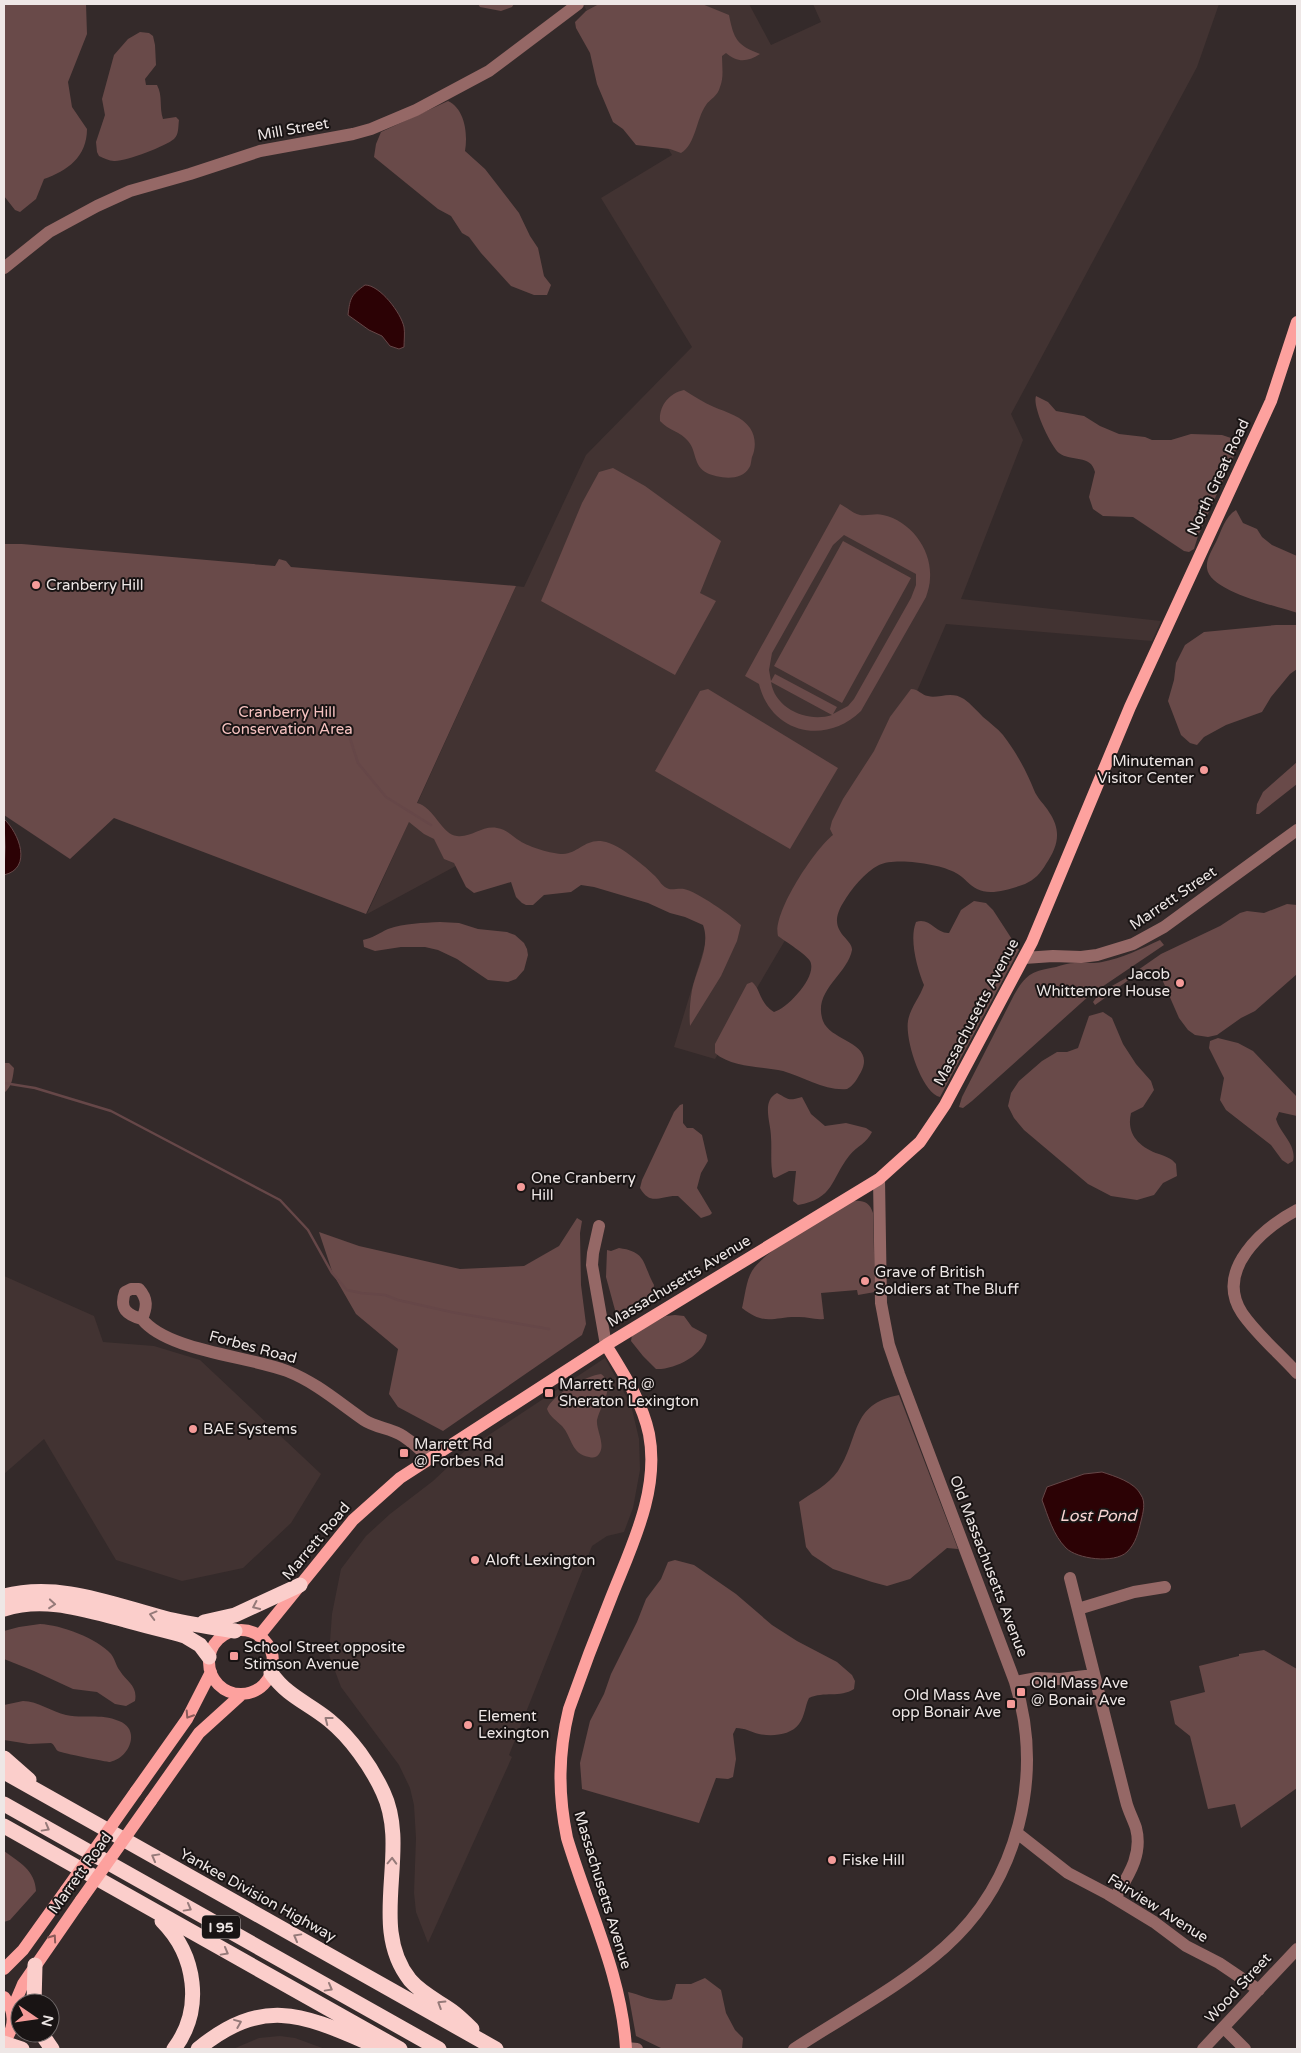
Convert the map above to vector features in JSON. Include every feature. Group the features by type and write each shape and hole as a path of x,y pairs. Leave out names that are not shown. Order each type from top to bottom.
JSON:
{"highway":[{"path":"182,1622 212,1621 235,1615 300,1585"},
{"path":"4,1596 35,1590 65,1592 182,1622 235,1630"},
{"path":"4,1610 24,1604 43,1603 76,1607 186,1636 200,1645 210,1665"},
{"path":"271,1673 286,1692 328,1719 343,1733 377,1780 387,1800 392,1820 391,1926 400,1963 408,1978 417,1987 453,2012 494,2048"},
{"path":"4,1758 45,1795"},
{"name":"Yankee Division Highway","path":"4,1772 494,2048"},
{"name":"I 95","path":"4,1804 439,2049"},
{"path":"4,1826 400,2049"},
{"path":"152,1911 180,1943 187,1957 191,1974 193,1991 190,2016 182,2037 174,2049"},
{"path":"34,1993 35,1965"},
{"path":"198,2049 216,2035 236,2024 256,2017 279,2015 313,2021 383,2049"},
{"path":"4,2042 22,2049"}],"main road":[{"name":"North Great Road","path":"1160,642 1271,401 1297,322"},
{"name":"Massachusetts Avenue","path":"630,2049 615,1983 567,1838 562,1816 559,1775 564,1731 570,1710 633,1542 650,1484 651,1449 646,1422 634,1393 606,1345 878,1178 920,1142 938,1115 1032,942 1160,642"},
{"name":"Marrett Road","path":"259,1636 353,1520 387,1489 429,1458 606,1345"},
{"path":"235,1630 248,1631 259,1636 267,1644 272,1655 271,1673 260,1687 242,1694 232,1693 223,1688 214,1679 210,1665 212,1649 219,1639 235,1630"},
{"name":"Marrett Road","path":"4,1970 23,1950 191,1713 210,1665"},
{"name":"Marrett Road","path":"19,1993 35,1965 80,1900 200,1734 242,1694"}],"street":[{"name":"Mill Street","path":"4,268 49,232 130,191 267,149 353,134 379,126 416,110 489,71 578,4"},
{"name":"Marrett Street","path":"1024,958 1097,955 1133,944 1171,922 1297,830"},
{"path":"1032,942 1053,956"},
{"name":"Old Massachusetts Avenue","path":"794,2049 909,1974 950,1942 972,1918 990,1892 1003,1868 1017,1833 1024,1801 1028,1764 1024,1718 1015,1682 889,1345 880,1296 878,1178"},
{"path":"1297,1210 1283,1218 1252,1244 1243,1256 1234,1284 1235,1296 1241,1312 1297,1373"},
{"path":"599,1226 592,1265 606,1345"},
{"name":"Forbes Road","path":"142,1319 150,1328 189,1346 285,1370 306,1379 322,1388 372,1424 402,1435 429,1458"},
{"path":"1070,1578 1127,1807 1137,1832 1137,1850 1134,1864 1115,1898"},
{"path":"1078,1609 1134,1592 1165,1587"},
{"path":"1015,1682 1037,1678 1060,1679 1094,1676"},
{"name":"Fairview Avenue","path":"1017,1833 1065,1871 1115,1898 1157,1924 1186,1946 1219,1963 1259,1990"},
{"name":"Wood Street","path":"1203,2049 1297,1950"},
{"path":"1224,2028 1245,2049"}],"shaded area":[{"path":"583,4 749,4 771,45 821,22 813,4 1219,4 1197,67 1011,414 1023,440 961,599 1161,621 1152,641 946,624 876,786 715,1059 674,1047 715,912 502,841 367,914 516,586 524,587 586,455 692,347 601,198 672,155"},
{"path":"4,1276 94,1316 103,1342 154,1346 200,1360 321,1474 291,1523 243,1568 182,1581 116,1560 44,1439 4,1474"},
{"path":"605,1358 631,1405 639,1439 640,1470 633,1508 624,1532 607,1536 592,1546 509,1755 512,1757 428,1943 416,1912 414,1893 416,1838 414,1805 410,1788 399,1765 341,1687 329,1655 332,1614 341,1569 366,1536 390,1514 433,1481 466,1450"},
{"path":"280,2036 295,2038 325,2049 233,2049 259,2038"}],"green space":[{"path":"4,4 86,4 87,34 68,82 72,107 87,129 84,148 68,167 44,179 36,199 20,212 15,210 4,196"},
{"path":"478,4 514,4 512,7 501,11 480,7"},
{"path":"599,4 702,4 729,15 735,36 741,44 760,54 747,60 739,60 726,53 722,56 722,76 719,90 706,105 690,144 681,153 670,149 636,145 623,129 613,122 597,84 590,53 576,28 575,22 586,11"},
{"path":"140,32 149,33 153,36 155,45 156,65 145,79 146,85 157,85 160,93 163,119 176,117 179,120 178,133 170,142 154,149 127,159 114,161 99,156 97,152 96,142 105,115 102,99 114,55 128,39"},
{"path":"448,101 454,105 462,116 466,137 465,151 485,169 519,213 538,248 544,276 551,285 547,295 534,295 511,286 469,237 462,233 451,216 438,209 374,157 376,144 381,132"},
{"path":"684,390 706,404 739,418 750,428 755,446 750,466 741,475 729,478 707,473 699,466 688,441 660,421 661,410 666,401 674,394"},
{"path":"1036,396 1048,402 1056,411 1084,416 1100,426 1119,434 1145,437 1152,440 1171,440 1191,434 1222,435 1234,439 1238,443 1234,456 1194,549 1189,552 1184,551 1133,517 1103,516 1093,509 1089,497 1095,472 1093,466 1085,460 1064,456 1055,449 1039,416 1035,401"},
{"path":"613,468 645,486 721,541 700,593 716,601 675,675 541,601 582,503 599,472"},
{"path":"840,504 860,515 880,514 893,518 911,530 918,538 930,568 930,583 926,597 861,711 847,722 832,728 816,731 801,729 787,723 775,714 765,701 759,684 745,676","holes":["844,535 916,574 916,585 911,598 854,699 848,706 833,714 837,707 775,674 771,681 769,670 772,653 833,545","771,682 832,715 813,717 794,712 779,700"]},
{"path":"1236,510 1243,523 1257,529 1262,537 1272,545 1297,556 1297,613 1231,591 1211,577 1207,568 1208,558 1226,520"},
{"path":"843,541 911,578 842,703 774,666"},
{"name":"Cranberry Hill Conservation Area","path":"4,544 275,566 279,559 286,561 291,567 516,586 417,803 428,810 447,831 457,836 467,835 487,828 497,828 506,831 529,846 558,854 569,853 595,841 609,843 634,858 667,888 682,889 697,894 714,904 741,925 737,941 721,976 690,1026 692,990 704,950 705,933 703,925 648,903 581,885 571,892 544,895 533,905 526,905 516,897 511,882 474,893 466,887 454,863 444,859 434,839 409,822 366,914 114,818 70,859 4,815"},
{"path":"1276,625 1297,625 1297,669 1290,674 1271,697 1262,712 1226,725 1204,737 1197,745 1190,743 1181,735 1168,701 1174,680 1176,663 1185,645 1204,632"},
{"path":"708,689 838,768 790,849 655,771 700,691"},
{"path":"911,689 932,697 959,696 1003,735 1020,761 1035,793 1049,812 1056,826 1056,845 1050,857 1040,873 1025,884 994,892 977,889 949,870 929,864 906,862 879,865 859,881 843,903 838,913 837,921 841,933 852,950 849,959 826,992 821,1010 823,1021 828,1028 834,1034 858,1048 863,1054 864,1062 861,1072 847,1089 831,1088 783,1071 738,1064 722,1058 715,1053 715,1044 747,984 752,982 755,985 763,1000 774,1012 794,998 806,983 810,975 810,961 778,936 778,926 782,912 796,882 816,853 833,835 830,829 832,821 843,799 874,751 890,717"},
{"path":"1297,762 1297,784 1259,814 1256,814 1257,804 1263,792"},
{"path":"974,901 986,903 993,910 1019,950 940,1097 931,1091 925,1083 915,1062 909,1039 909,1016 924,985 915,954 914,929 916,922 921,921 944,933 949,933 961,910"},
{"path":"1287,904 1297,905 1297,974 1255,1011 1241,1018 1217,1035 1208,1037 1195,1035 1188,1030 1179,1018 1158,970 1143,972 1095,1005 1093,1002 1098,995 1161,954 1220,926 1240,913 1247,911 1264,913"},
{"path":"459,923 478,929 507,932 515,935 524,943 527,949 528,955 524,970 516,979 508,982 488,980 457,959 438,950 425,947 401,947 375,951 364,947 363,940 394,927 407,924"},
{"path":"1160,940 1164,945 1090,995 972,1101 963,1108 959,1107 962,1097 1014,995 1026,978 1035,972 1066,964 1098,963 1109,960 1131,953"},
{"path":"1103,1012 1112,1018 1123,1044 1136,1064 1151,1081 1154,1090 1143,1107 1131,1113 1130,1127 1132,1133 1145,1148 1169,1158 1176,1164 1177,1176 1163,1183 1154,1195 1137,1200 1111,1196 1088,1184 1024,1130 1014,1118 1008,1106 1011,1093 1019,1081 1042,1061 1057,1052 1067,1052 1078,1048 1089,1016"},
{"path":"1218,1038 1238,1043 1253,1051 1297,1097 1297,1116 1279,1112 1276,1119 1293,1150 1293,1161 1288,1164 1282,1160 1271,1145 1226,1110 1220,1100 1224,1078 1209,1048 1210,1041"},
{"path":"4,1063 9,1063 14,1068 13,1078 7,1091 4,1093"},
{"path":"777,1093 789,1099 802,1097 811,1114 825,1126 846,1123 866,1128 872,1132 849,1156 825,1193 810,1202 798,1205 793,1201 796,1171 789,1171 775,1178 773,1177 768,1107 769,1101"},
{"path":"683,1104 683,1123 687,1128 693,1128 702,1135 708,1161 701,1173 697,1188 712,1213 701,1218 678,1196 652,1199 644,1194 640,1188 674,1112"},
{"path":"853,1201 866,1203 873,1213 875,1292 858,1295 857,1290 821,1293 824,1319 790,1317 764,1319 750,1314 742,1308 748,1279 759,1262 770,1252"},
{"path":"577,1218 582,1221 580,1233 581,1285 586,1324 582,1335 443,1431 398,1407 389,1394 398,1349 356,1314 333,1274 319,1232 359,1246 460,1269 524,1266 559,1246"},
{"path":"619,1248 635,1252 639,1256 654,1285 651,1296 642,1310 627,1318 618,1315 615,1310 606,1277 607,1250 611,1251"},
{"path":"666,1316 684,1316 692,1327 707,1335 705,1342 701,1349 688,1360 671,1367 656,1369 631,1341 632,1335"},
{"path":"601,1374 608,1384 608,1390 597,1420 602,1446 598,1455 592,1458 583,1455 575,1449 565,1430 551,1416 547,1409 563,1392 587,1378"},
{"path":"899,1395 958,1549 947,1548 910,1579 887,1586 833,1569 812,1555 806,1547 799,1502 825,1485 838,1471 864,1414 883,1399"},
{"path":"675,1560 694,1565 736,1594 772,1625 797,1641 837,1662 852,1675 855,1681 854,1689 849,1692 809,1698 803,1718 796,1728 786,1733 764,1735 736,1728 733,1734 736,1759 733,1777 728,1779 716,1778 699,1823 582,1789 580,1763 590,1721 646,1599 661,1579 668,1562"},
{"path":"40,1624 78,1633 105,1648 114,1658 119,1669 133,1688 136,1696 135,1701 126,1706 115,1704 97,1692 73,1689 4,1659 4,1631"},
{"path":"1264,1650 1297,1669 1297,1788 1241,1828 1235,1804 1208,1809 1190,1736 1175,1724 1170,1701 1205,1692 1199,1666 1239,1656 1239,1654"},
{"path":"29,1701 66,1715 105,1717 119,1721 130,1730 130,1743 123,1755 110,1762 61,1752 51,1743 29,1744 4,1740 4,1705"},
{"path":"4,1851 25,1867 33,1877 36,1891 10,1920 4,1922"},
{"path":"705,1978 721,1990 726,2013 735,2030 743,2038 742,2049 663,2049 636,2036 628,1992 655,2000 672,1999 676,1984 691,1984"}],"water":[{"path":"365,285 371,286 383,295 399,315 404,327 404,347 399,349 390,346 382,336 369,330 348,315 352,297"},
{"path":"4,819 18,841 21,858 13,871 4,875 5,847"},
{"name":"Lost Pond","path":"1102,1472 1134,1486 1143,1498 1144,1504 1138,1534 1130,1549 1121,1556 1096,1559 1071,1552 1061,1543 1054,1531 1042,1500 1047,1487 1084,1474"}],"waterway":[{"path":"346,726 358,763 386,797 431,825"},
{"path":"4,1083 35,1088 111,1111 280,1200 308,1230 332,1273 347,1290 385,1295 398,1300 451,1312 549,1329"}],"place":[{"name":"Cranberry Hill","path":"36,585"},
{"name":"Minuteman Visitor Center","path":"1204,770"},
{"name":"Jacob Whittemore House","path":"1180,983"},
{"name":"One Cranberry Hill","path":"521,1187"},
{"name":"Grave of British Soldiers at The Bluff","path":"865,1281"},
{"name":"Marrett Rd @ Sheraton Lexington","path":"549,1393"},
{"name":"BAE Systems","path":"193,1429"},
{"name":"Marrett Rd @ Forbes Rd","path":"404,1453"},
{"name":"Aloft Lexington","path":"475,1560"},
{"name":"School Street opposite Stimson Avenue","path":"234,1656"},
{"name":"Old Mass Ave @ Bonair Ave","path":"1021,1692"},
{"name":"Old Mass Ave opp Bonair Ave","path":"1011,1704"},
{"name":"Element Lexington","path":"468,1725"},
{"name":"Fiske Hill","path":"832,1860"}]}
